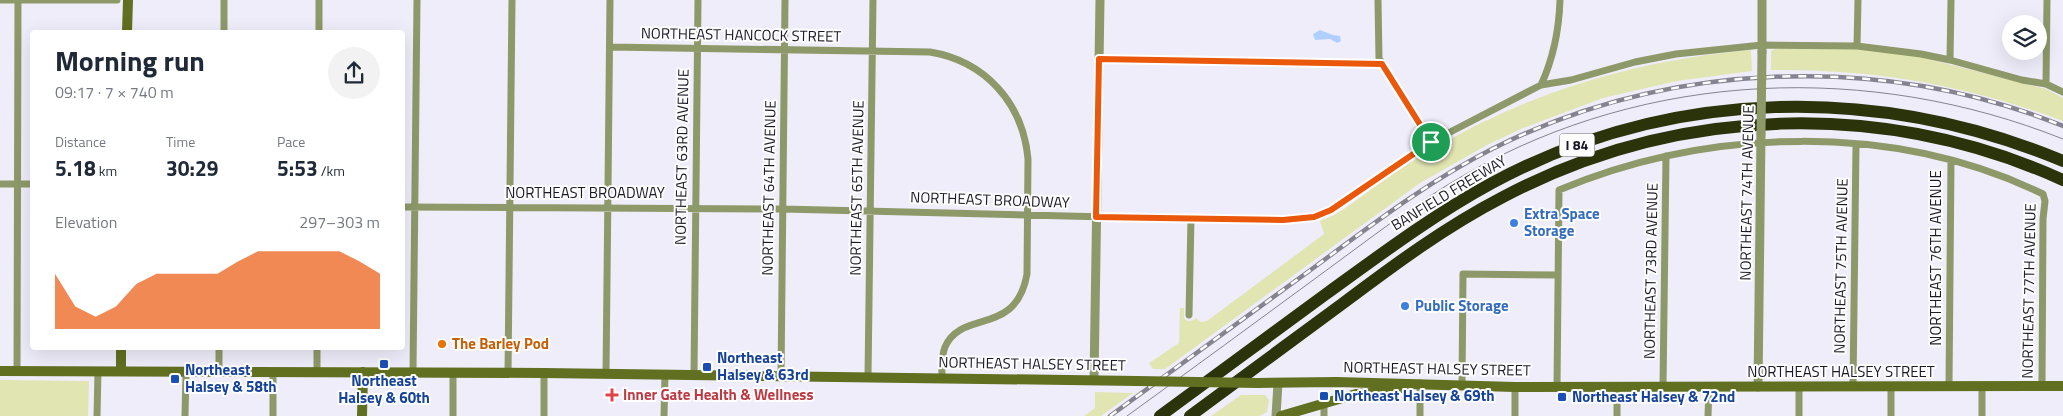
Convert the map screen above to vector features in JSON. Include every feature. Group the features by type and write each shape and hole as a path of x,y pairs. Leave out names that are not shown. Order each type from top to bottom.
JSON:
{"highway":[{"name":"BANFIELD FREEWAY","path":"1160,416 1394,244 1468,197 1547,157 1574,146 1631,128 1689,116 1748,108 1806,106 1864,109 1923,118 1979,131 2063,162"},
{"name":"BANFIELD FREEWAY","path":"1190,416 1380,275 1460,221 1503,196 1554,172 1635,144 1691,132 1748,124 1804,122 1862,126 1920,134 1965,145 2001,155 2063,180"}],"main road":[{"path":"127,30 128,0"},
{"path":"121,350 121,371"},
{"name":"NORTHEAST HALSEY STREET","path":"0,371 694,374 1258,383 1420,383 1515,387 2063,386"},
{"path":"362,416 363,372"},
{"path":"1281,416 1356,394 1386,392 1420,383"}],"street":[{"path":"0,0 117,0"},
{"path":"17,371 18,0"},
{"path":"224,0 224,30"},
{"path":"319,0 319,30"},
{"path":"413,372 417,0"},
{"path":"508,373 512,0"},
{"path":"606,374 610,0"},
{"name":"NORTHEAST 63RD AVENUE","path":"694,374 698,0"},
{"name":"NORTHEAST 64TH AVENUE","path":"782,376 785,0"},
{"name":"NORTHEAST 65TH AVENUE","path":"868,377 872,0"},
{"path":"1094,380 1100,0"},
{"path":"1378,0 1377,53 1431,142"},
{"path":"1541,86 1551,63 1556,44 1560,0"},
{"name":"NORTHEAST 74TH AVENUE","path":"1758,387 1762,0"},
{"path":"1857,46 1858,0"},
{"path":"1950,60 1951,0"},
{"path":"2046,84 2047,0"},
{"name":"NORTHEAST BROADWAY","path":"405,206 783,209 1283,220 1314,217 1331,210 1431,142 1541,86 1670,55 1762,48 1857,46 1950,60 2012,78 2046,84 2063,92"},
{"name":"NORTHEAST HANCOCK STREET","path":"610,47 918,51 950,56 979,71 997,86 1014,110 1026,144 1028,159 1027,274 1020,298 1005,313 954,334 943,353 942,378"},
{"path":"1099,59 1382,64"},
{"path":"1556,387 1559,190 1617,169 1666,156 1761,139 1856,145 1906,151 1950,161"},
{"name":"NORTHEAST 75TH AVENUE","path":"1853,387 1856,145"},
{"name":"NORTHEAST 73RD AVENUE","path":"1663,387 1666,156"},
{"name":"NORTHEAST 77TH AVENUE","path":"1950,161 1986,172 2044,195 2042,386"},
{"name":"NORTHEAST 76TH AVENUE","path":"1949,386 1950,161"},
{"path":"0,184 30,184"},
{"path":"1189,315 1191,218"},
{"path":"1462,385 1463,274 1558,275"},
{"path":"219,350 219,372"},
{"path":"317,350 317,372"},
{"path":"97,416 98,371"},
{"path":"185,416 186,372"},
{"path":"273,372 273,416"},
{"path":"453,372 453,416"},
{"path":"544,373 544,416"},
{"path":"664,416 665,374"},
{"path":"1276,416 1278,383"},
{"path":"1420,383 1420,416"},
{"path":"1982,386 1982,416"},
{"path":"1515,387 1515,416"},
{"path":"1617,387 1617,416"},
{"path":"1708,416 1709,387"},
{"path":"1799,387 1799,416"},
{"path":"1891,387 1891,416"},
{"path":"1324,402 1324,416"}],"green space":[{"path":"1777,48 1857,49 1917,56 2046,89 2063,98 2063,121 1991,98 1920,82 1847,72 1771,70 1771,51"},
{"path":"1751,50 1752,71 1677,81 1603,98 1523,128 1487,145 1420,183 1165,369 1153,369 1149,363 1179,343 1180,308 1184,308 1184,318 1187,321 1192,321 1196,318 1201,322 1207,321 1324,234 1320,221 1343,210 1422,155 1475,126 1550,94 1628,70 1668,61"},
{"path":"0,380 89,381 88,416 0,416"},
{"path":"1095,392 1133,393 1101,416 1084,416 1095,408"},
{"path":"1241,395 1265,395 1269,400 1267,412 1259,416 1211,416"}],"water":[{"path":"1320,30 1340,36 1341,41 1337,43 1330,39 1315,40 1313,34"}],"tram line":[{"path":"1127,416 1392,222 1447,185 1536,139 1609,114 1684,97 1760,89 1837,89 1914,97 1989,114 2063,139"}],"railway":[{"path":"1110,416 1380,219 1446,175 1492,149 1559,120 1629,98 1702,84 1775,77 1848,78 1922,86 1993,102 2063,126"}],"place":[{"name":"Extra Space Storage","path":"1514,223"},
{"name":"Public Storage","path":"1405,306"},
{"name":"The Barley Pod","path":"442,344"},
{"name":"Northeast Halsey & 60th","path":"384,364"},
{"name":"Northeast Halsey & 63rd","path":"707,367"},
{"name":"Northeast Halsey & 58th","path":"175,379"},
{"name":"Inner Gate Health & Wellness","path":"612,395"},
{"name":"Northeast Halsey & 69th","path":"1324,396"},
{"name":"Northeast Halsey & 72nd","path":"1562,397"}],"route":[{"path":"1099,59 1382,64 1431,142 1331,210 1314,217 1283,220 1096,217 1099,59"}]}
